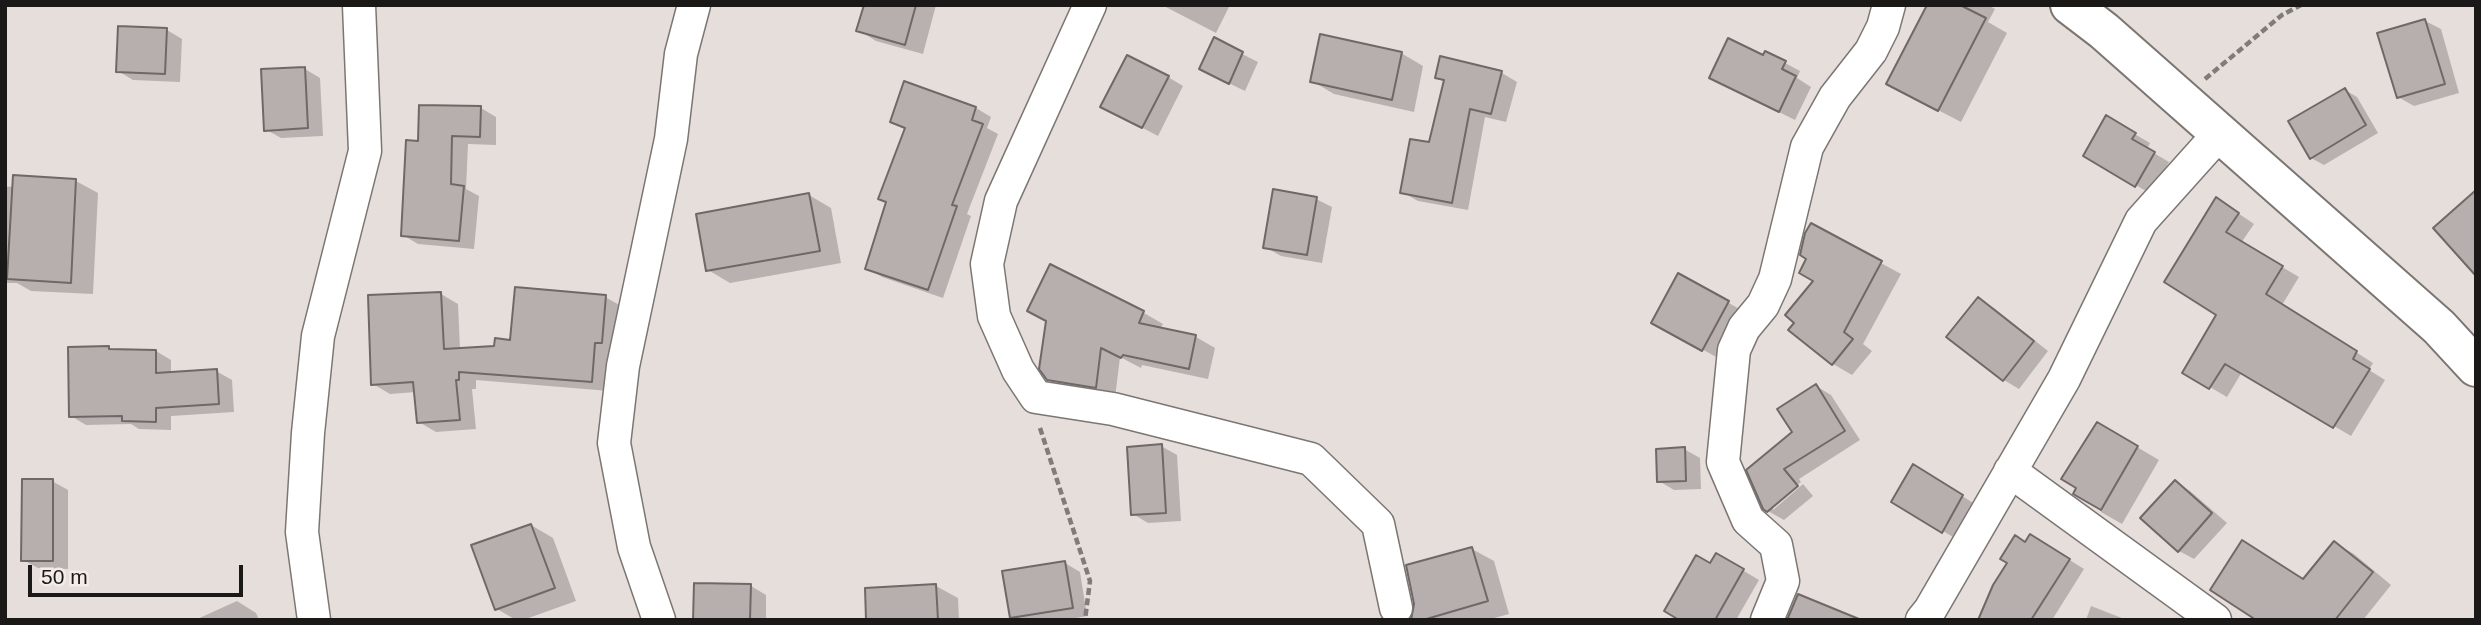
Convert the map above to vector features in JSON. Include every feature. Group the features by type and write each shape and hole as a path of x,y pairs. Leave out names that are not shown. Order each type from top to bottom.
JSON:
{"street":[{"path":"314,620 302,532 308,433 318,336 365,151 359,5"},
{"path":"659,620 634,547 614,443 623,366 671,139 681,54 694,5"},
{"path":"1090,5 1001,201 986,264 994,317 1023,378 1036,397 1113,410 1311,459 1378,524 1396,608"},
{"path":"1767,620 1783,581 1776,545 1748,520 1723,462 1734,350 1744,328 1763,305 1775,279 1807,147 1835,97 1871,51 1883,27 1889,5"},
{"path":"2070,5 2104,31 2439,327 2476,367"},
{"path":"1922,620 2064,379 2141,221 2219,134"},
{"path":"2010,471 2215,620"}],"path":[{"path":"2180,100 2282,15 2301,5"},
{"path":"1023,378 1090,581 1085,620"}],"building":[{"path":"864,5 916,5 905,45 856,31"},
{"path":"1927,5 1960,5 1986,18 1938,111 1886,84"},
{"path":"2425,19 2445,84 2397,98 2377,33"},
{"path":"118,26 167,28 165,74 116,72"},
{"path":"1320,34 1402,52 1392,100 1310,82"},
{"path":"1214,37 1243,52 1229,84 1199,69"},
{"path":"1728,38 1763,55 1765,51 1786,61 1782,69 1796,76 1779,112 1709,78"},
{"path":"1127,55 1169,76 1142,128 1100,107"},
{"path":"1440,56 1502,71 1491,114 1470,109 1452,203 1400,193 1410,139 1429,142 1444,80 1435,78"},
{"path":"305,67 308,128 264,131 261,69"},
{"path":"904,81 976,107 972,120 983,124 952,205 957,206 928,290 865,269 886,202 878,199 905,128 890,122"},
{"path":"2345,88 2366,125 2310,159 2288,121"},
{"path":"419,105 481,106 480,137 452,136 451,184 464,186 459,241 401,236 406,140 418,141"},
{"path":"2106,115 2136,133 2132,139 2155,152 2135,187 2083,156"},
{"path":"13,175 76,179 71,283 7,279"},
{"path":"1273,189 1317,197 1307,255 1263,248"},
{"path":"2476,190 2476,276 2433,228"},
{"path":"809,193 820,251 706,271 696,214"},
{"path":"2216,197 2239,213 2226,232 2283,266 2266,294 2357,351 2353,359 2370,369 2333,428 2225,364 2209,389 2182,373 2216,315 2164,282"},
{"path":"1811,223 1882,261 1844,332 1853,339 1832,365 1788,330 1794,323 1785,315 1813,281 1799,273 1806,259 1800,255 1805,233"},
{"path":"1050,264 1144,311 1139,323 1196,335 1189,369 1123,355 1121,358 1101,348 1096,388 1047,380 1039,369 1046,321 1027,311"},
{"path":"1678,273 1729,301 1702,351 1651,323"},
{"path":"515,287 606,295 602,343 595,343 592,382 459,372 459,380 456,380 460,420 417,423 413,382 371,385 368,295 441,292 444,349 494,346 495,338 510,340"},
{"path":"1978,297 2034,341 2003,381 1946,337"},
{"path":"109,346 109,349 156,350 156,373 217,369 219,404 156,408 156,422 122,421 122,416 69,417 68,347"},
{"path":"1816,384 1845,431 1784,469 1798,486 1767,512 1763,509 1746,470 1792,432 1777,409"},
{"path":"2097,422 2138,446 2101,510 2073,494 2076,488 2061,479"},
{"path":"1162,444 1166,513 1131,515 1127,447"},
{"path":"1685,447 1686,481 1657,482 1656,449"},
{"path":"1913,464 1963,495 1942,533 1891,502"},
{"path":"22,479 53,479 53,561 21,561"},
{"path":"2175,480 2212,513 2178,552 2140,518"},
{"path":"531,524 555,588 495,610 471,545"},
{"path":"2030,534 2070,559 2031,620 1978,620 1993,585 2007,563 2000,559 2015,535 2025,542"},
{"path":"2242,540 2303,579 2334,541 2373,572 2335,620 2256,620 2210,590"},
{"path":"1472,547 1488,601 1423,620 1411,620 1414,604 1406,565"},
{"path":"1716,553 1744,569 1715,620 1679,620 1664,611 1696,555 1710,563"},
{"path":"1065,561 1073,608 1010,618 1002,571"},
{"path":"694,583 751,584 750,620 693,620"},
{"path":"936,584 938,620 866,620 865,588"},
{"path":"1798,594 1859,619 1859,620 1787,620"}]}
